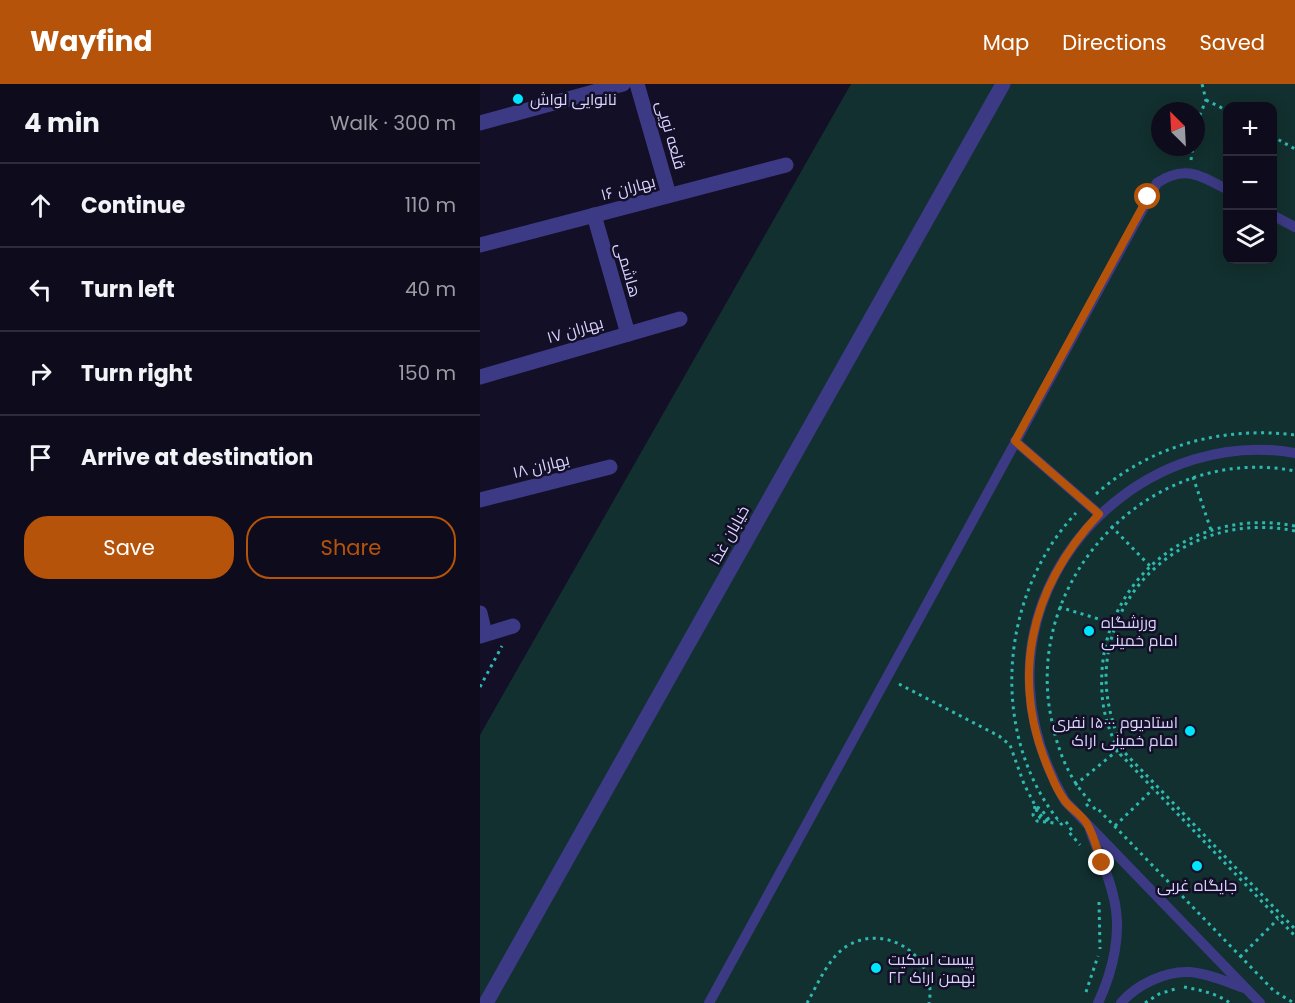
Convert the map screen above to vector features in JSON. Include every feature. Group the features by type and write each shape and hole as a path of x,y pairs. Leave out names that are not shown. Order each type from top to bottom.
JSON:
{"street":[{"path":"480,123 623,84"},
{"name":"قلعه نویی","path":"637,84 669,195"},
{"name":"خیابان غذا","path":"486,1003 1003,84"},
{"name":"بهاران ۱۶","path":"480,245 786,165"},
{"name":"هاشمی","path":"594,215 628,334"},
{"name":"بهاران ۱۷","path":"480,376 680,319"},
{"name":"بهاران ۱۸","path":"480,500 610,467"},
{"path":"480,613 482,635 513,626"}],"lane":[{"path":"709,1003 1157,183 1170,174 1190,172 1223,188"},
{"path":"1277,218 1295,227"},
{"path":"1015,441 1099,514"},
{"path":"1260,1003 1065,801 1053,779 1040,746 1031,711 1030,663 1032,639 1043,601 1056,571 1068,551 1099,514 1141,482 1188,461 1213,454 1239,451 1265,450 1295,453"},
{"path":"1088,824 1114,897 1117,920 1114,959 1098,1003"},
{"path":"1121,1003 1149,981 1188,972 1246,988"}],"path":[{"path":"1202,84 1206,100 1223,109"},
{"path":"1277,139 1295,148"},
{"path":"1063,826 1050,812 1027,763 1014,713 1011,688 1015,636 1026,596 1040,563 1054,541 1086,502 1108,483 1157,454 1210,437 1238,433 1266,432 1295,435"},
{"path":"1183,444 1211,530"},
{"path":"1091,802 1076,783 1060,751 1049,708 1047,664 1050,642 1060,607 1083,561 1112,527 1150,498 1194,478 1241,468 1295,471"},
{"path":"1099,514 1153,570"},
{"path":"1295,526 1261,522 1240,523 1211,530 1182,542 1150,566 1124,598 1112,623 1103,655 1102,696 1105,716 1120,754 1295,936"},
{"path":"1295,531 1261,527 1222,532 1185,546 1153,570 1128,600 1119,618 1110,646 1106,675 1107,695 1116,733 1124,752 1295,929"},
{"path":"1026,596 1112,623"},
{"path":"480,687 513,626"},
{"path":"887,677 999,736 1010,745 1024,784 1035,806 1051,823 1037,821 1033,815 1035,806"},
{"path":"1076,783 1118,750"},
{"path":"1114,826 1153,789"},
{"path":"1096,807 1274,991 1294,1003"},
{"path":"1068,831 1083,848"},
{"path":"1083,1000 1100,950 1099,896"},
{"path":"1240,957 1278,919"},
{"path":"807,1003 836,955 856,942 880,938 903,945 921,962 930,985 929,1003"},
{"path":"1145,1003 1159,994 1180,987 1202,990 1230,1003"}],"green space":[{"path":"851,84 1295,84 1295,1003 480,1003 480,735"}],"place":[{"name":"نانوایی لواش","path":"518,99"},
{"name":"ورزشگاه امام خمینی","path":"1089,631"},
{"name":"استادیوم ۱۵۰۰۰ نفری امام خمینی اراک","path":"1190,731"},
{"name":"جایگاه غربی","path":"1197,866"},
{"name":"پیست اسکیت ۲۲ بهمن اراک","path":"876,968"}],"route":[{"path":"1102,863 1088,824 1065,801 1043,757 1031,711 1029,687 1032,639 1046,593 1068,551 1099,514 1015,441 1148,197"}]}
